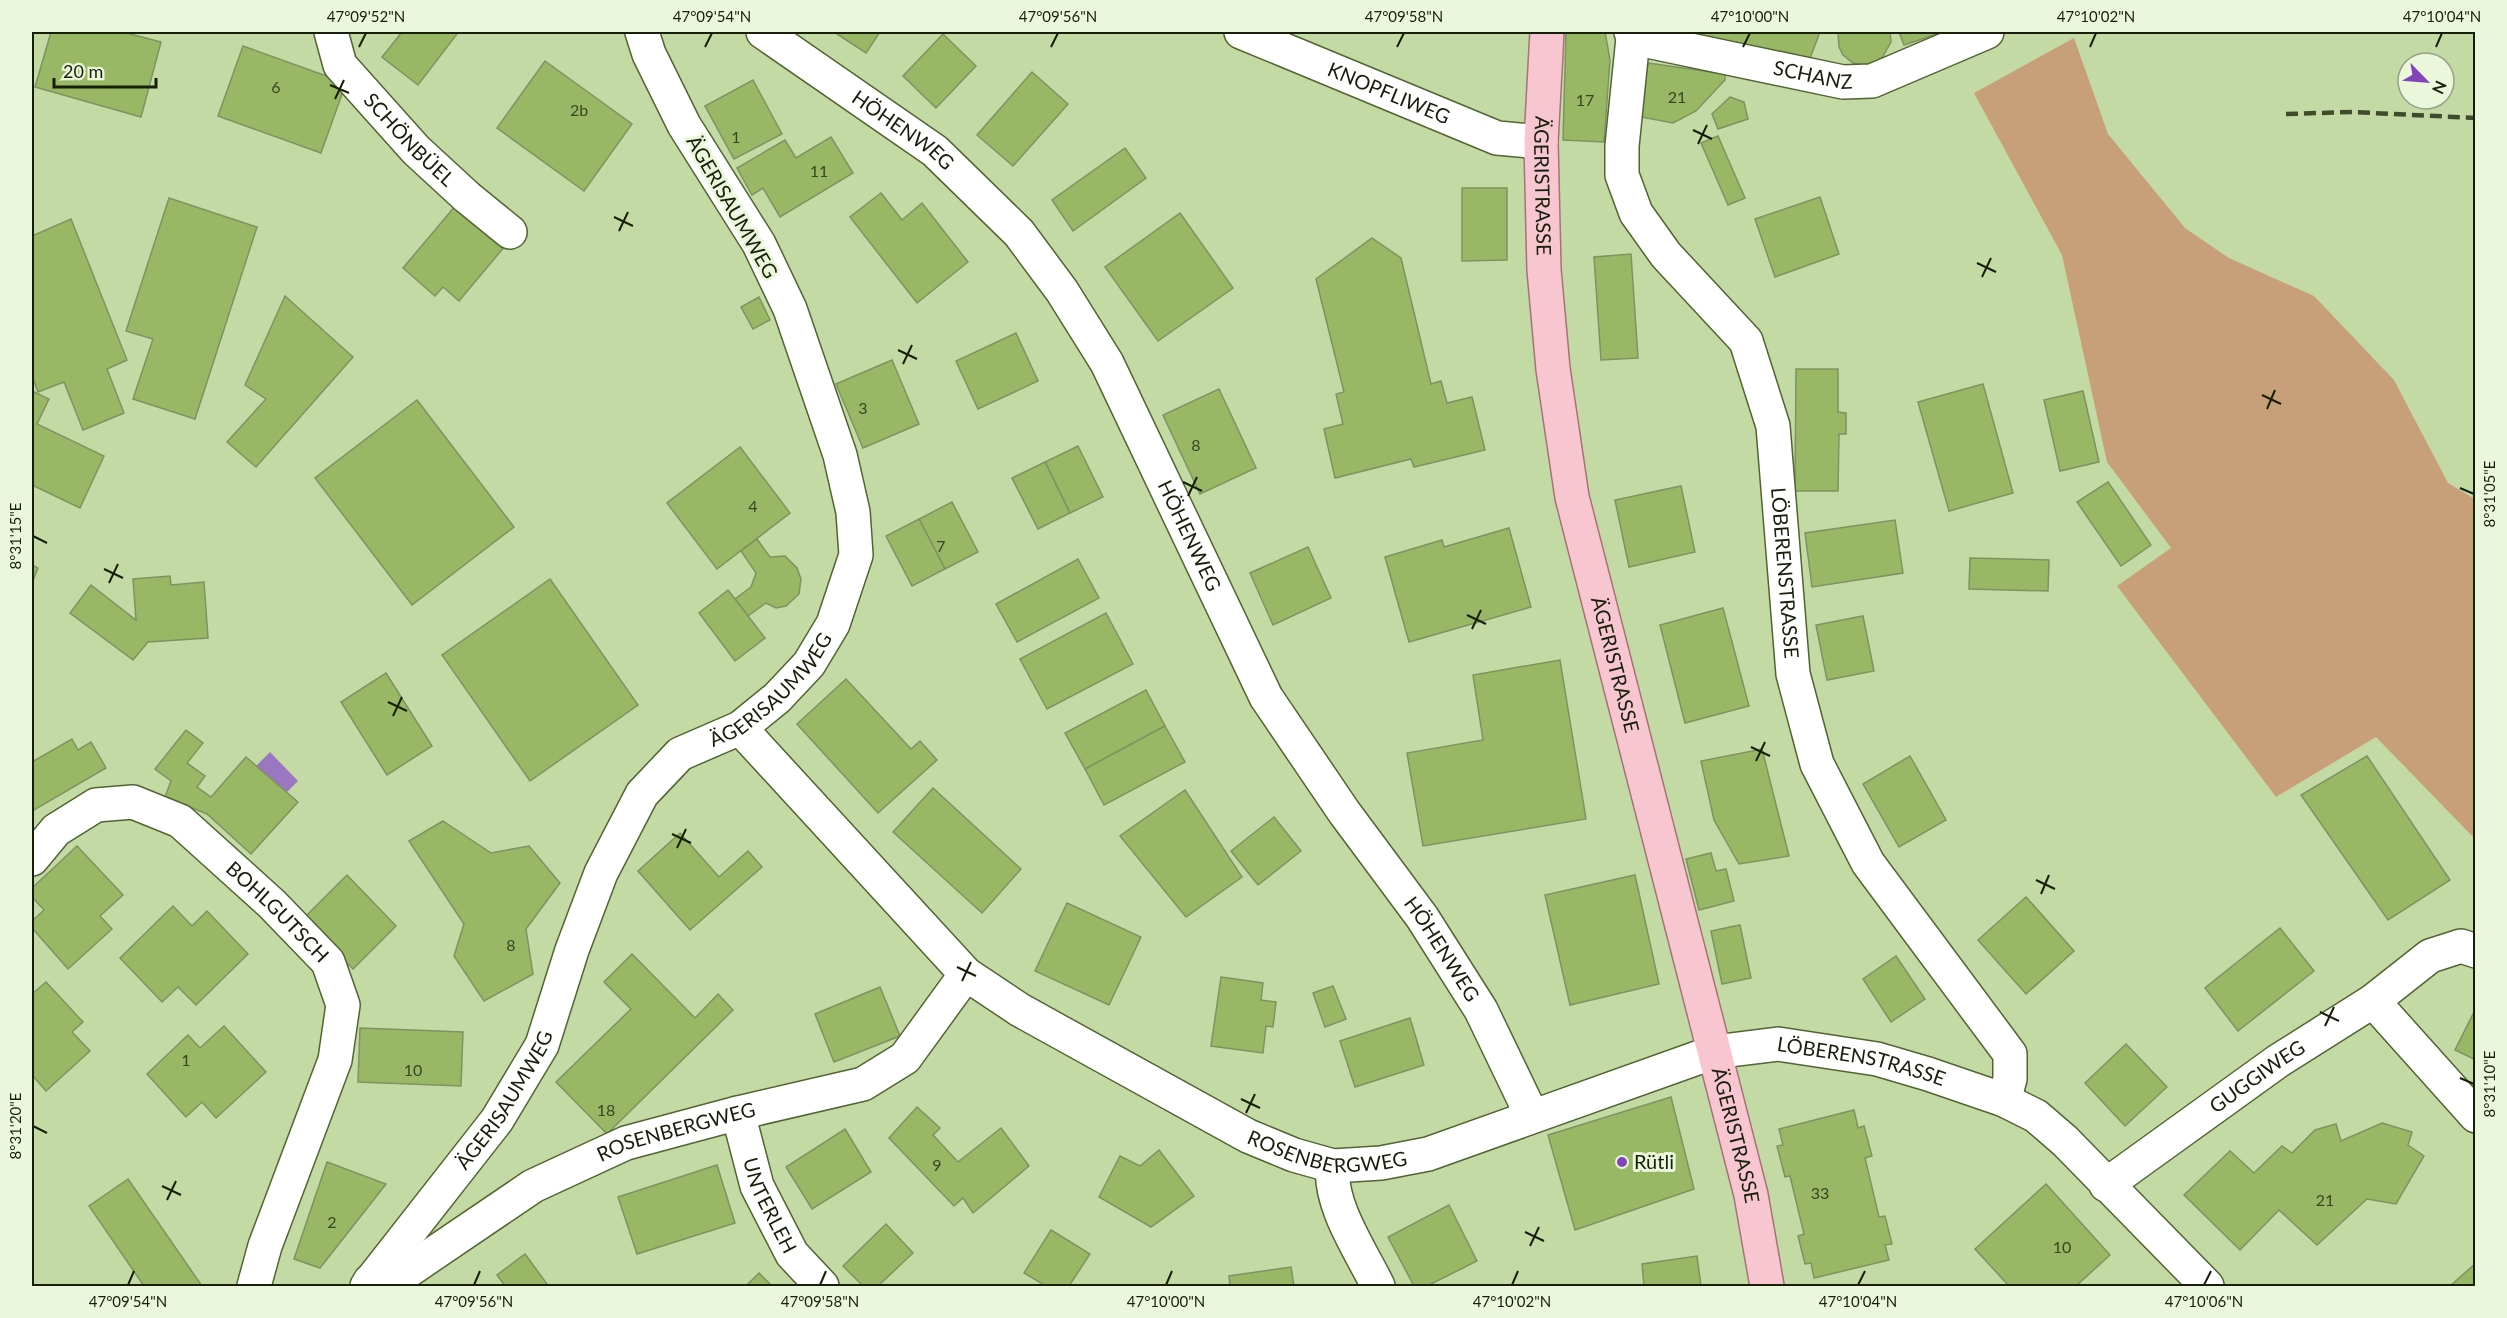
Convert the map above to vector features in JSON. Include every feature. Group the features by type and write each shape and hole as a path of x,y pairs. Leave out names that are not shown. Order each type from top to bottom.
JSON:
{"main road":[{"name":"ÄGERISTRASSE","path":"1547,32 1541,142 1544,270 1553,369 1572,497 1750,1196 1767,1287"}],"street":[{"name":"SCHÖNBÜEL","path":"331,32 340,65 408,142 467,197 510,232"},
{"name":"ÄGERISAUMWEG","path":"369,1284 497,1120 542,1045 572,950 601,873 642,794 681,754 740,728 777,698 809,664 833,624 856,555 854,512 840,455 790,309 759,244 684,124 649,54 642,32"},
{"name":"HÖHENWEG","path":"762,32 935,151 1019,233 1062,291 1107,363 1266,697 1344,812 1422,917 1481,1010 1532,1116"},
{"name":"KNOPFLIWEG","path":"1241,32 1497,138 1541,142"},
{"name":"SCHANZ","path":"1632,35 1843,82 1872,81 1987,32"},
{"name":"LÖBERENSTRASSE","path":"1632,35 1622,146 1622,175 1636,213 1666,255 1746,340 1773,426 1793,674 1817,764 1868,863 2010,1054 2010,1079 2004,1100"},
{"name":"ROSENBERGWEG","path":"740,728 966,975 1020,1010 1248,1136 1294,1155 1333,1166 1381,1163 1428,1154 1714,1053"},
{"name":"BOHLGUTSCH","path":"32,859 56,830 96,806 133,802 180,821 272,904 328,962 344,1005 335,1060 265,1246 254,1287"},
{"name":"GUGGIWEG","path":"2106,1185 2278,1061 2373,1001 2430,956 2461,946 2475,951"},
{"name":"ROSENBERGWEG","path":"369,1284 399,1277 543,1181 626,1143 738,1113 863,1084 905,1058 966,975"},
{"path":"2373,1001 2475,1116"},
{"name":"LÖBERENSTRASSE","path":"1714,1053 1778,1044 1876,1059 2004,1100 2036,1116 2065,1141 2207,1287"},
{"name":"UNTERLEH","path":"738,1113 757,1186 792,1254 822,1287"},
{"path":"1333,1166 1331,1181 1340,1210 1378,1287"}],"shaded area":[{"path":"2074,38 2108,134 2185,228 2229,258 2314,296 2394,380 2448,483 2475,499 2475,839 2376,737 2276,797 2117,586 2171,548 2107,462 2062,255 1974,93"},
{"path":"270,752 298,781 282,797 254,768"}],"building":[{"path":"51,32 123,32 161,42 141,117 35,87"},
{"path":"402,32 454,32 457,34 418,85 382,57"},
{"path":"834,32 880,32 866,53"},
{"path":"1566,32 1605,32 1610,60 1604,142 1563,140"},
{"path":"1680,32 1820,32 1809,61"},
{"path":"1838,32 1890,32 1891,42 1882,58 1874,63 1862,65 1853,63 1843,55 1839,47"},
{"path":"1899,32 1943,32 1904,45"},
{"path":"943,34 976,66 936,108 903,76"},
{"path":"243,46 346,83 321,153 218,116"},
{"path":"545,61 632,124 584,191 497,128"},
{"path":"1648,63 1725,74 1725,80 1696,111 1673,123 1641,117"},
{"path":"1032,72 1068,104 1013,166 977,135"},
{"path":"753,80 782,134 734,159 705,106"},
{"path":"1730,97 1744,102 1748,119 1718,129 1712,114"},
{"path":"1718,136 1745,198 1728,205 1701,143"},
{"path":"831,137 853,173 780,217 763,188 752,195 737,168 785,140 796,158"},
{"path":"1125,148 1146,178 1073,231 1052,200"},
{"path":"1462,188 1507,188 1507,260 1462,261"},
{"path":"881,193 902,220 922,203 968,262 917,303 850,217"},
{"path":"1820,197 1839,254 1775,277 1755,219"},
{"path":"169,198 257,227 195,419 133,399 153,339 126,331"},
{"path":"456,205 505,246 459,301 443,287 435,296 403,268"},
{"path":"1180,213 1233,288 1158,341 1105,267"},
{"path":"71,219 127,360 107,369 124,413 83,430 64,382 38,392 32,376 32,236"},
{"path":"1372,238 1401,258 1431,384 1441,381 1447,403 1472,397 1485,450 1414,467 1411,459 1335,478 1324,429 1343,424 1336,394 1344,392 1316,279"},
{"path":"1631,254 1638,358 1601,360 1594,257"},
{"path":"285,296 353,357 256,467 227,442 266,399 245,385"},
{"path":"759,297 770,320 753,329 741,307"},
{"path":"1016,333 1038,381 978,409 956,361"},
{"path":"892,360 919,424 863,448 836,384"},
{"path":"1796,369 1838,369 1838,412 1846,413 1846,434 1839,434 1838,491 1795,491"},
{"path":"1983,384 2013,493 1949,511 1918,402"},
{"path":"1219,389 1256,468 1200,494 1163,415"},
{"path":"32,391 49,399 37,424 104,456 80,508 32,485"},
{"path":"2083,391 2099,462 2060,471 2044,400"},
{"path":"417,400 514,527 412,605 315,478"},
{"path":"1078,446 1103,497 1070,513 1045,462"},
{"path":"740,447 790,513 717,569 667,503"},
{"path":"1045,462 1070,513 1038,529 1012,478"},
{"path":"2108,482 2151,545 2121,566 2077,502"},
{"path":"1681,486 1695,552 1629,567 1615,500"},
{"path":"952,502 978,552 945,569 919,519"},
{"path":"919,519 945,569 912,586 886,536"},
{"path":"1895,520 1903,573 1812,587 1805,533"},
{"path":"1509,528 1531,607 1409,642 1385,557 1442,540 1444,547"},
{"path":"757,539 770,557 785,556 797,568 801,579 799,594 786,606 776,608 766,603 748,616 735,599 751,587 756,573 741,551"},
{"path":"1308,547 1331,598 1273,625 1250,573"},
{"path":"1970,558 2049,560 2048,591 1969,589"},
{"path":"1078,559 1099,598 1017,642 996,604"},
{"path":"32,565 38,568 32,583"},
{"path":"170,576 171,585 204,582 208,638 148,642 133,660 70,613 91,585 136,620 133,579"},
{"path":"550,579 638,705 530,781 442,655"},
{"path":"728,590 765,638 735,661 699,613"},
{"path":"1723,608 1749,706 1685,723 1660,625"},
{"path":"1106,613 1133,664 1047,709 1020,659"},
{"path":"1863,616 1874,671 1827,680 1816,625"},
{"path":"1560,660 1586,819 1423,846 1407,753 1483,740 1473,675"},
{"path":"386,673 432,746 387,775 341,702"},
{"path":"846,679 911,749 920,741 937,760 878,813 797,724"},
{"path":"1146,690 1165,726 1085,769 1065,733"},
{"path":"1165,726 1185,762 1104,805 1085,769"},
{"path":"186,730 203,743 187,763 205,776 197,787 211,797 246,757 298,802 251,854 207,814 165,797 171,781 155,769"},
{"path":"72,739 78,750 91,742 106,768 34,810 32,806 32,762"},
{"path":"1762,749 1789,856 1739,864 1714,820 1701,761"},
{"path":"1910,756 1946,820 1899,847 1863,784"},
{"path":"2367,756 2450,880 2388,920 2301,795"},
{"path":"933,788 1021,869 982,913 893,832"},
{"path":"1185,790 1242,877 1186,917 1120,836"},
{"path":"1274,817 1301,851 1258,885 1231,851"},
{"path":"443,821 491,853 529,846 560,883 526,929 533,974 484,1001 454,956 464,924 409,841"},
{"path":"680,833 719,877 748,851 762,867 690,930 638,871"},
{"path":"77,846 123,895 100,916 112,929 68,969 32,928 32,921 44,910 32,897 32,888"},
{"path":"1711,853 1716,871 1726,869 1734,901 1699,910 1686,859"},
{"path":"347,875 396,926 353,969 303,919"},
{"path":"1635,875 1659,984 1570,1005 1545,895"},
{"path":"2026,897 2074,951 2026,994 1978,940"},
{"path":"1067,903 1141,937 1109,1005 1035,971"},
{"path":"173,906 192,926 207,911 248,954 196,1005 178,987 162,1002 120,958"},
{"path":"1740,925 1751,978 1722,984 1711,931"},
{"path":"2280,928 2314,971 2238,1031 2205,988"},
{"path":"632,954 695,1018 718,994 733,1010 607,1134 556,1082 631,1009 604,982"},
{"path":"1896,956 1925,999 1891,1022 1863,979"},
{"path":"1221,977 1263,983 1261,1000 1276,1002 1273,1027 1266,1026 1263,1053 1211,1046"},
{"path":"46,982 83,1022 72,1032 90,1051 46,1091 32,1075 32,994"},
{"path":"1333,986 1346,1019 1325,1027 1313,993"},
{"path":"880,987 900,1036 834,1062 815,1014"},
{"path":"2476,1008 2476,1060 2455,1050"},
{"path":"1410,1018 1424,1065 1355,1087 1340,1041"},
{"path":"224,1026 266,1072 216,1118 202,1102 186,1117 147,1074 188,1035 200,1048"},
{"path":"360,1028 463,1032 461,1086 358,1082"},
{"path":"2126,1044 2167,1087 2125,1126 2085,1083"},
{"name":"Rütli","path":"1671,1097 1694,1189 1575,1230 1548,1135"},
{"path":"917,1107 940,1128 933,1135 958,1162 1001,1128 1029,1166 973,1213 963,1198 954,1206 889,1138"},
{"path":"1854,1110 1858,1128 1864,1126 1872,1156 1865,1158 1879,1217 1885,1216 1892,1244 1885,1245 1889,1260 1814,1278 1811,1263 1805,1264 1798,1236 1804,1234 1790,1176 1785,1177 1777,1146 1783,1145 1779,1129"},
{"path":"2382,1123 2412,1132 2408,1145 2424,1156 2396,1204 2367,1199 2317,1245 2279,1210 2240,1250 2184,1195 2230,1151 2254,1173 2282,1146 2292,1153 2315,1130 2336,1124 2341,1141"},
{"path":"845,1129 871,1172 812,1209 786,1167"},
{"path":"1159,1150 1194,1196 1151,1227 1099,1197 1120,1156 1140,1166"},
{"path":"327,1162 386,1184 320,1268 294,1259"},
{"path":"717,1165 735,1223 637,1254 618,1197"},
{"path":"128,1179 202,1286 144,1286 89,1206"},
{"path":"2046,1184 2110,1255 2076,1286 2009,1286 1975,1249"},
{"path":"1449,1205 1477,1261 1427,1286 1414,1286 1388,1237"},
{"path":"886,1224 913,1253 878,1286 863,1286 843,1266"},
{"path":"1051,1230 1090,1254 1069,1286 1046,1286 1024,1273"},
{"path":"525,1254 547,1284 544,1286 505,1286 497,1275"},
{"path":"1697,1256 1701,1286 1644,1286 1642,1264"},
{"path":"2476,1263 2476,1286 2450,1286"},
{"path":"1291,1267 1294,1286 1230,1286 1229,1276"},
{"path":"759,1273 772,1286 746,1286"}],"railway":[{"path":"2286,114 2352,112 2476,118"}],"place":[{"name":"Rütli","path":"1622,1162"}]}
